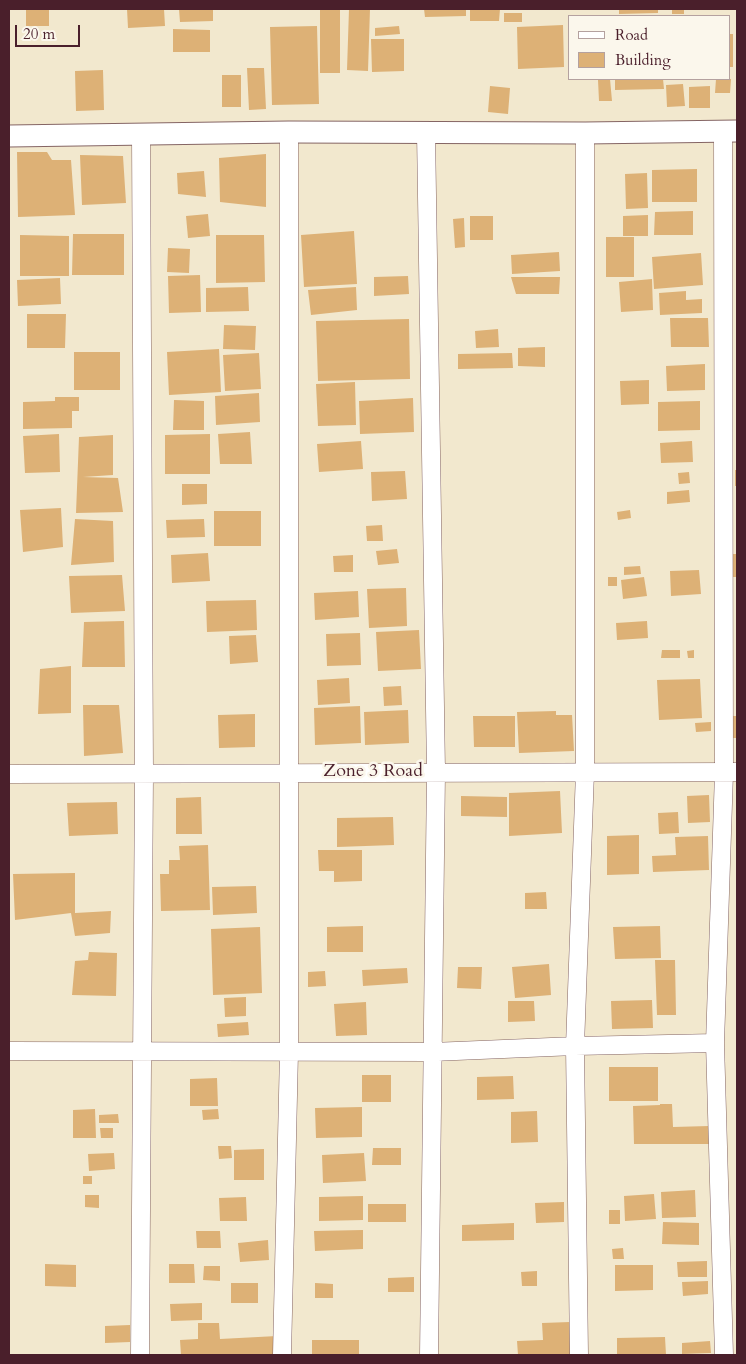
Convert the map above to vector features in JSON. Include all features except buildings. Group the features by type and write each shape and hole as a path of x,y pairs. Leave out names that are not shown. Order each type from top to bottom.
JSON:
{"street":[{"path":"9,136 289,132 585,133 730,131 730,773 715,1043 724,1355"},
{"path":"282,1355 289,1052 289,132"},
{"path":"426,132 436,772 430,1355"},
{"path":"579,1355 575,1046 585,772 585,133"},
{"path":"140,1355 144,774 141,134"},
{"name":"Zone 3 Road","path":"9,774 730,773"},
{"path":"9,1050 432,1052 715,1043"}]}
